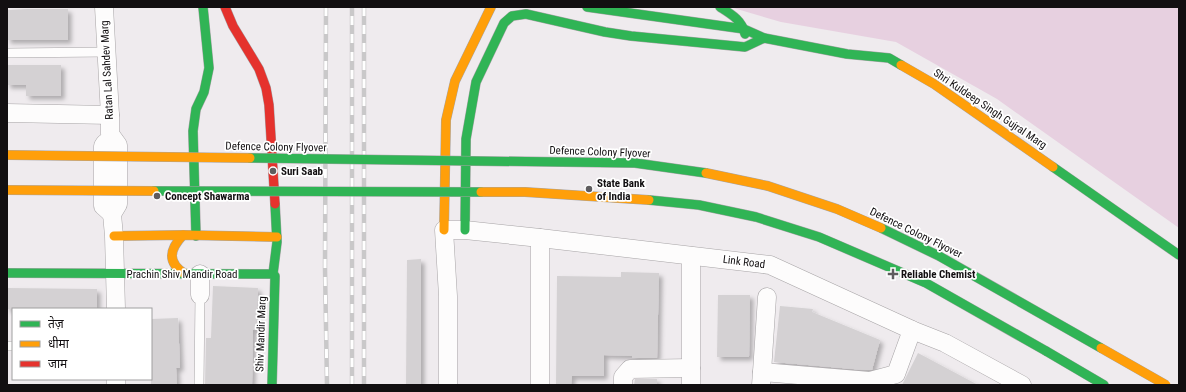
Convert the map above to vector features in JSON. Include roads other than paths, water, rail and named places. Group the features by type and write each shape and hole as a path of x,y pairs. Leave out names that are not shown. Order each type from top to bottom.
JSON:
{"street":[{"name":"Ratan Lal Sahdev Marg","path":"104,7 110,134 118,145 118,204 112,214 115,274"},
{"path":"196,236 193,131 196,109 204,92 209,68 203,7"},
{"path":"225,7 234,28 264,79 267,91 278,237 277,249 273,264 273,274"},
{"path":"448,385 448,296 444,230 446,120 455,82 491,7"},
{"path":"586,7 744,29"},
{"path":"720,7 734,15 744,29 745,47"},
{"path":"576,25 598,8"},
{"path":"466,230 466,139 476,82 502,26 510,17 517,14 526,14 631,36 745,47 764,38"},
{"name":"Shri Kuldeep Singh Gujral Marg","path":"744,29 764,38 847,54 889,58 934,84 1179,255"},
{"path":"7,113 110,115"},
{"name":"Defence Colony Flyover","path":"7,155 635,163 703,172 768,186 837,209 884,229 939,256 1166,385"},
{"path":"7,190 525,192 634,198 699,205 756,217 819,237 926,284 1104,385"},
{"name":"Link Road","path":"444,230 466,230 770,265 912,330 944,343 1022,385"},
{"path":"183,235 173,246 172,261 176,268 192,274 200,295"},
{"path":"114,236 183,235 278,237"},
{"path":"540,238 540,385"},
{"path":"623,385 623,377 630,369 691,377 691,256"},
{"path":"7,273 115,274"},
{"name":"Prachin Shiv Mandir Road","path":"116,308 115,274 273,274"},
{"name":"Shiv Mandir Marg","path":"272,385 275,284 275,276 273,274"},
{"path":"767,297 761,378 872,384 896,374 912,330"}],"lane":[{"path":"7,53 106,52"},
{"path":"199,385 200,295"}],"railway":[{"path":"326,7 325,268 327,385"},
{"path":"352,7 352,385"},
{"path":"364,7 364,385"}],"place":[{"name":"Suri Saab","path":"273,171"},
{"name":"State Bank of India","path":"589,189"},
{"name":"Concept Shawarma","path":"157,196"},
{"name":"Reliable Chemist","path":"893,274"}]}
